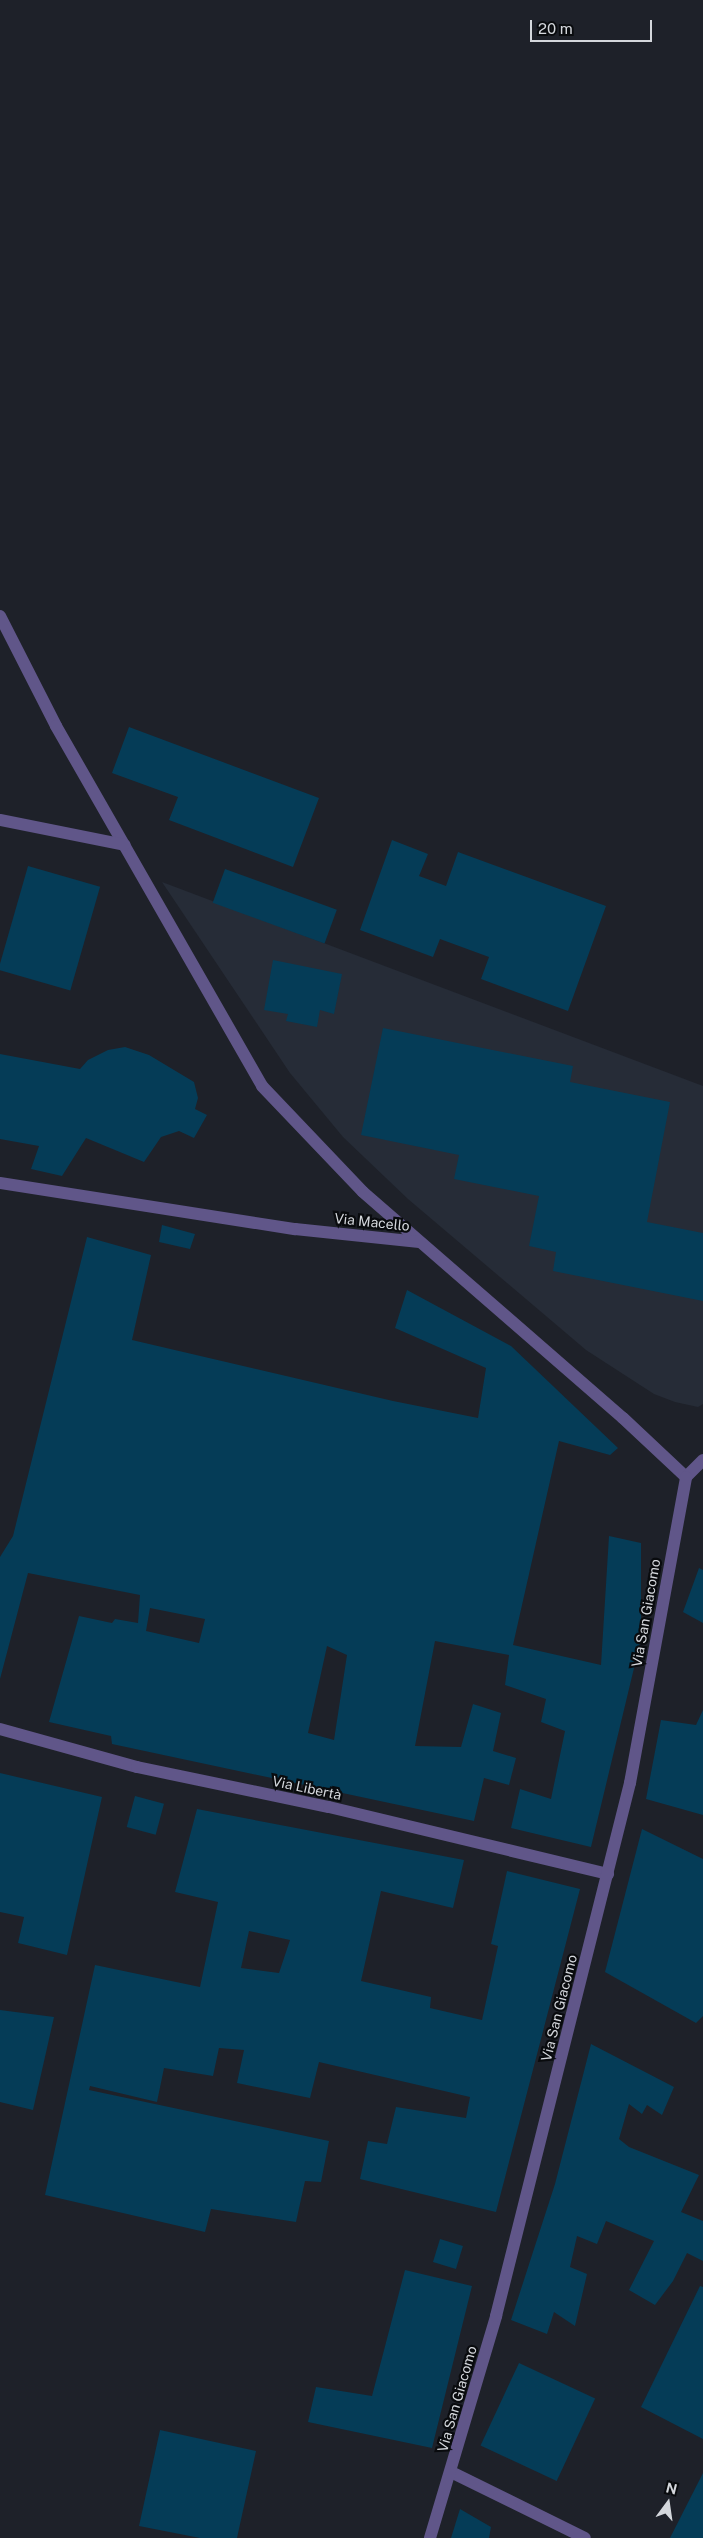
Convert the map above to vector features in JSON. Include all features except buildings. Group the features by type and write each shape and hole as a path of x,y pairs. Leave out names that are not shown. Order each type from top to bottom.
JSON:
{"street":[{"path":"0,616 56,726 262,1086 363,1192 419,1242"},
{"path":"0,820 125,845"},
{"name":"Via Macello","path":"0,1182 295,1229 419,1242 616,1412 686,1477"},
{"path":"686,1477 703,1460"},
{"name":"Via San Giacomo","path":"430,2538 452,2472 496,2316 630,1783 686,1477"},
{"name":"Via Libertà","path":"0,1729 137,1767 329,1808 608,1874"},
{"path":"452,2472 585,2538"}],"shaded area":[{"path":"162,882 703,1086 703,1404 698,1407 675,1402 654,1394 586,1350 408,1199 343,1137 290,1073"}]}
